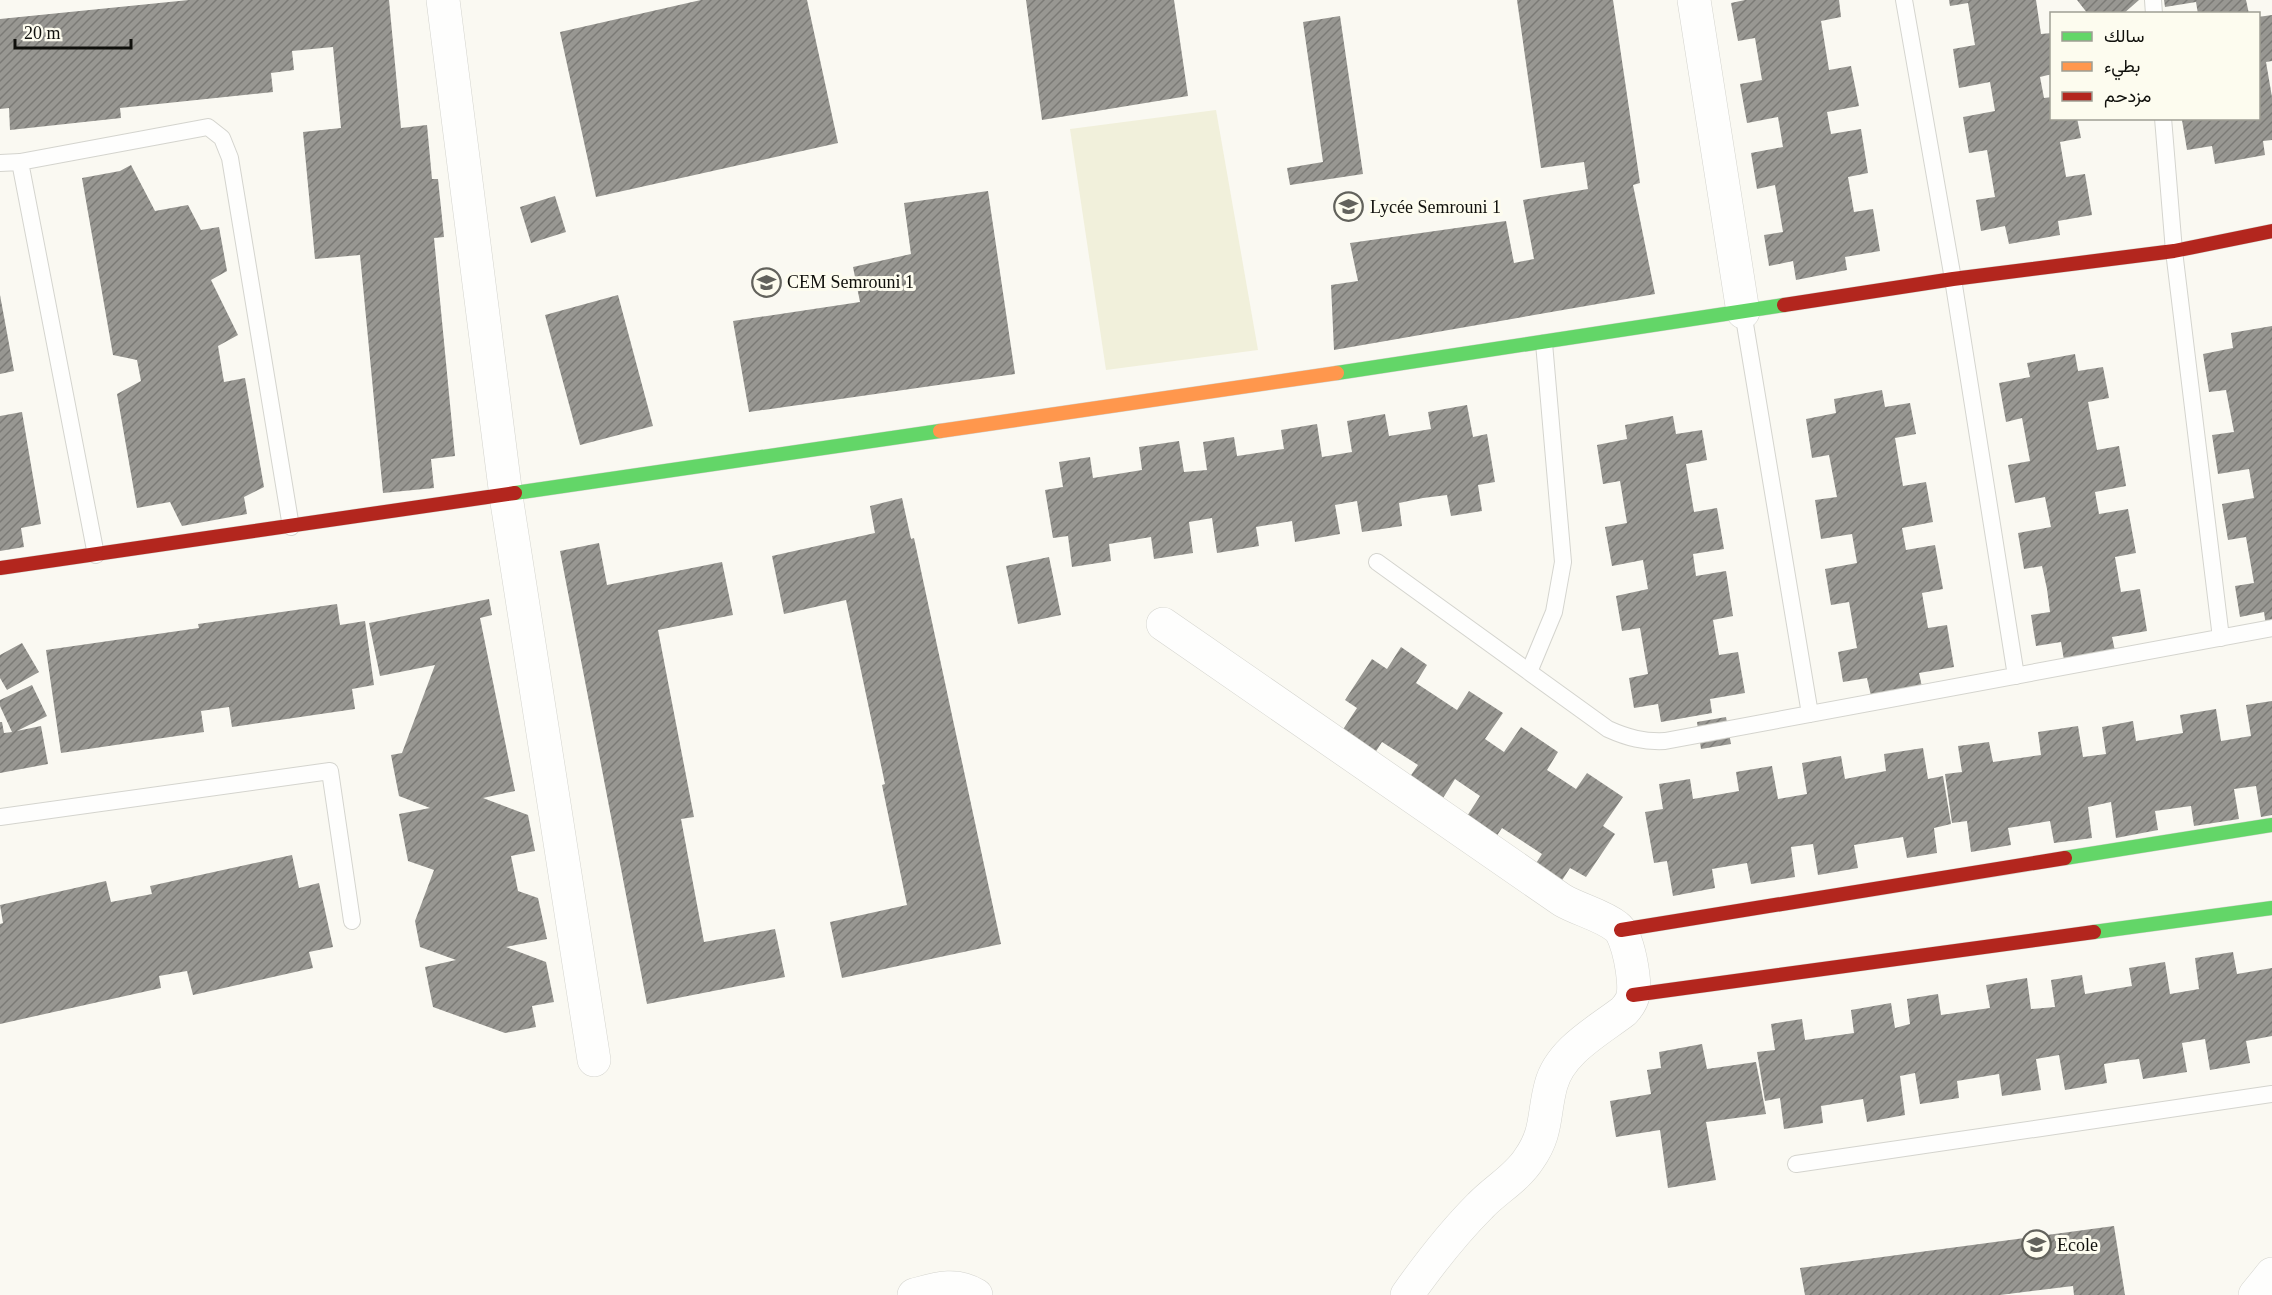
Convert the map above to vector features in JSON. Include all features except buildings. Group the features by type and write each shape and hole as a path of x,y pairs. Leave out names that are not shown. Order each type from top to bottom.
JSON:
{"street":[{"path":"443,0 506,496 594,1060"},
{"path":"1694,0 1743,312"},
{"path":"0,568 1544,343 1953,279 2174,251 2272,231"},
{"path":"1163,624 1562,900 1620,930 1626,939 1634,995 1624,1011 1573,1051 1560,1065 1552,1082 1545,1127 1528,1161 1460,1226 1439,1250 1407,1295"},
{"path":"1620,930 2272,825"},
{"path":"1634,995 2272,908"},
{"path":"2256,1295 2272,1274"},
{"path":"914,1295 950,1286 968,1290 976,1295"}],"lane":[{"path":"1904,0 1953,279 2016,676"},
{"path":"2163,120 2174,251 2221,638"},
{"path":"0,163 20,162 208,128 222,138 230,158 291,527"},
{"path":"20,162 96,555"},
{"path":"1743,312 1810,714"},
{"path":"1529,672 1554,612 1563,562 1544,343"},
{"path":"1377,562 1608,729 1628,738 1646,741 1665,741 2272,628"},
{"path":"0,817 330,771 352,921"},
{"path":"1796,1164 2272,1094"}],"green space":[{"path":"1216,110 1258,350 1106,370 1070,129"}],"traffic: fast":[{"path":"1337,373 1784,305"},
{"path":"515,493 940,431"},
{"path":"2065,858 2272,825"},
{"path":"2094,932 2272,908"}],"traffic: slow":[{"path":"940,431 1337,373"}],"traffic: jam":[{"path":"1784,305 1953,279 2174,251 2272,231"},
{"path":"0,568 515,493"},
{"path":"1621,930 2065,858"},
{"path":"1633,995 2094,932"}],"place":[{"name":"Lycée Semrouni 1","path":"1349,207"},
{"name":"CEM Semrouni 1","path":"766,282"},
{"name":"Ecole","path":"2036,1245"}]}
